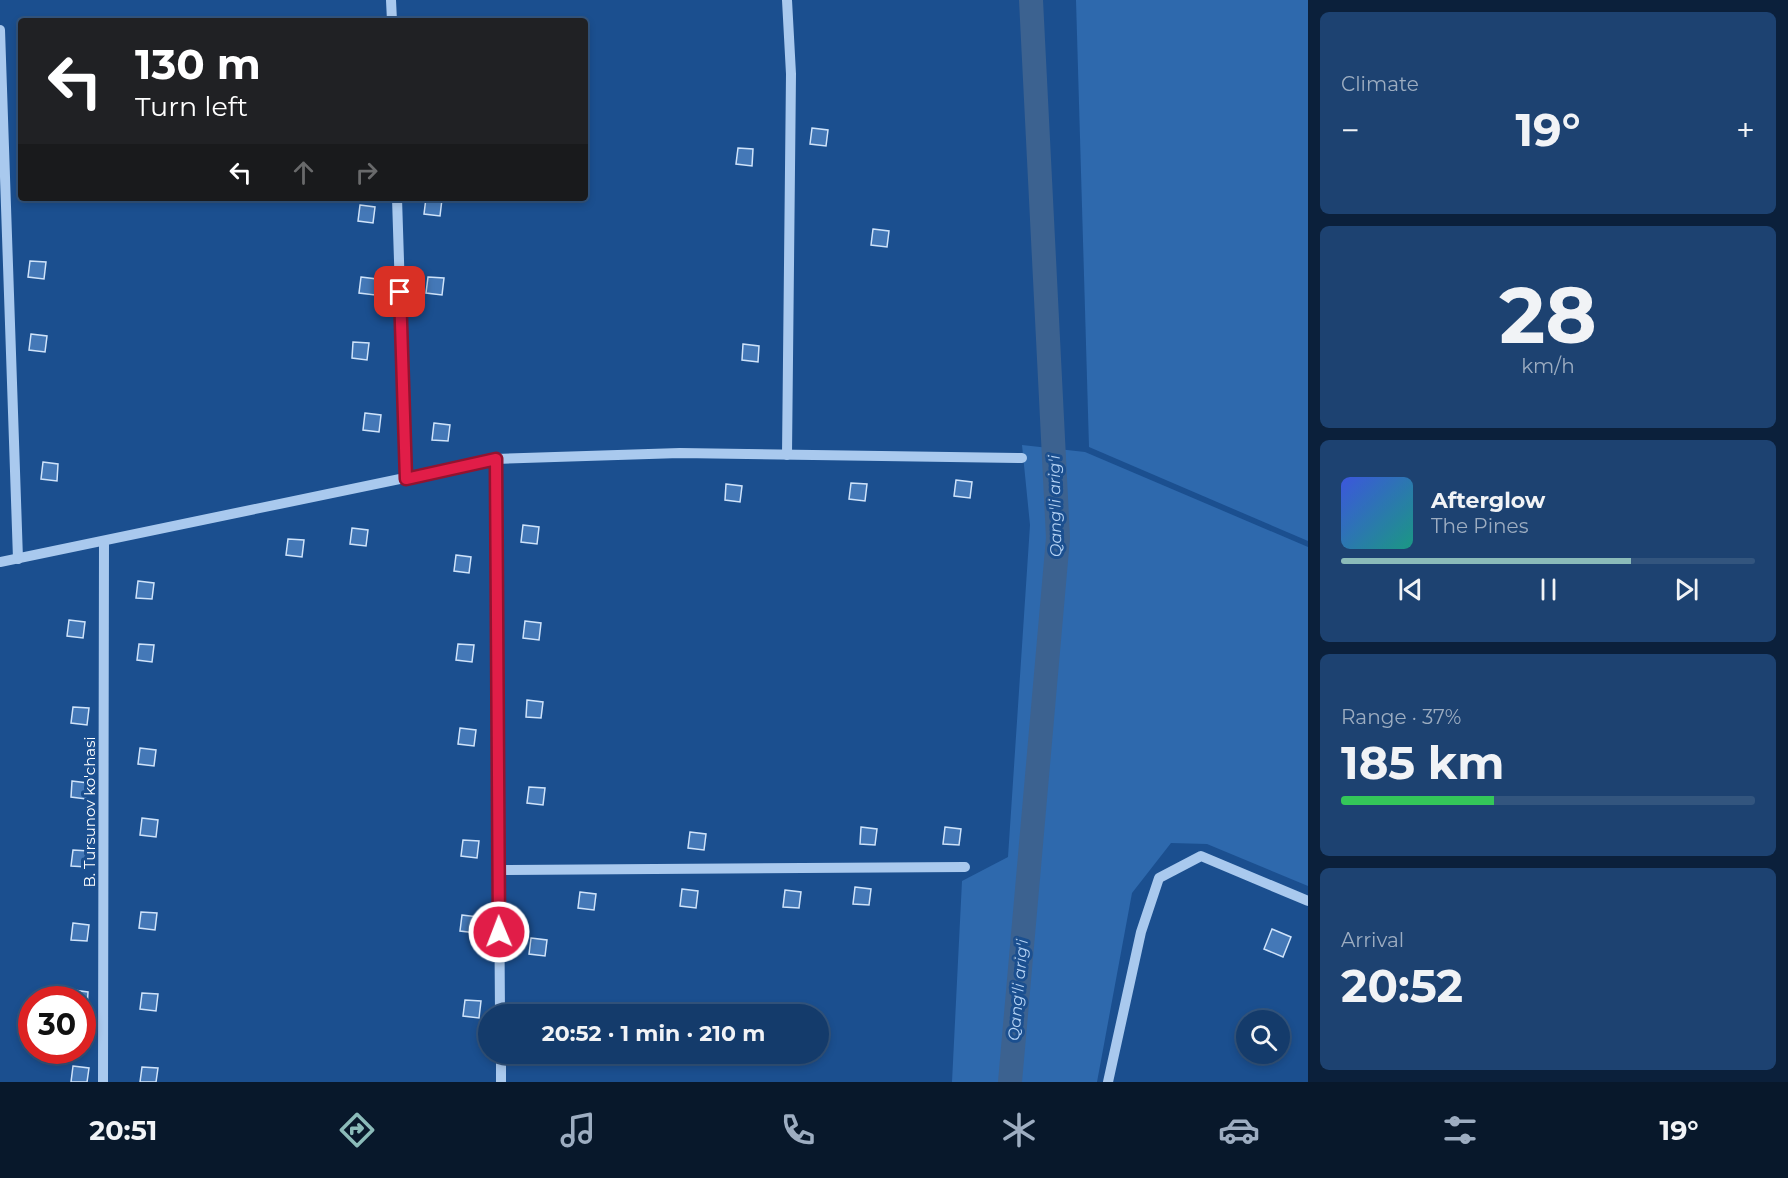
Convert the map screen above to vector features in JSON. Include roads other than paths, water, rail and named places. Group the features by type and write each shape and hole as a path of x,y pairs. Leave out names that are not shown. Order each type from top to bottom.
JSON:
{"street":[{"path":"391,0 392,18"},
{"path":"787,0 791,74 787,455"},
{"path":"0,30 18,559"},
{"path":"397,201 406,479"},
{"path":"0,562 496,459 680,453 1022,458"},
{"path":"496,459 500,1004"},
{"name":"B. Tursunov ko'chasi","path":"103,1082 104,542"},
{"path":"1108,1082 1141,932 1159,878 1201,856 1308,901"},
{"path":"498,870 965,867"},
{"path":"501,1064 501,1082"}],"waterway":[{"name":"Qang'li arig'i","path":"1010,1082 1058,538 1031,0"}]}
